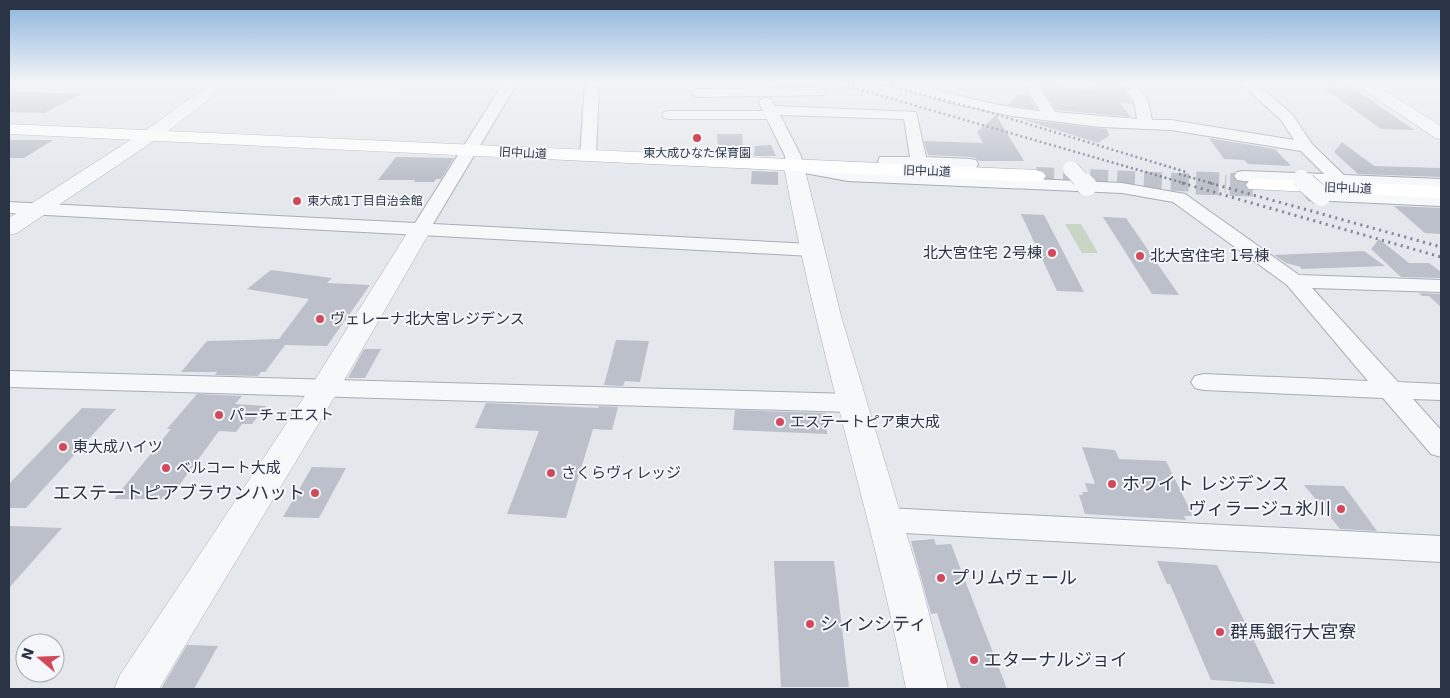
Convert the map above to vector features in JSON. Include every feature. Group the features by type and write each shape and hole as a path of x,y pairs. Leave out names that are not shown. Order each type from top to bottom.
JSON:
{"main road":[{"name":"旧中山道","path":"9,129 1036,176"},
{"name":"旧中山道","path":"1249,181 1441,192"}],"street":[{"path":"9,228 178,115"},
{"path":"136,689 325,388 491,115"},
{"path":"588,156 590,115"},
{"path":"669,115 684,115"},
{"path":"772,115 793,156 811,250 851,403 886,520 928,689"},
{"path":"911,115 919,162"},
{"path":"1039,115 1100,122 1171,125 1306,147"},
{"path":"1143,115 1145,123"},
{"path":"1285,115 1306,147 1340,180"},
{"path":"1411,115 1441,134"},
{"path":"794,166 844,160 919,162 1080,175 1126,188 1179,198 1294,282 1441,447"},
{"path":"794,166 848,176 1080,175"},
{"path":"1301,178 1318,196 1441,201"},
{"path":"1249,181 1301,178 1441,184"},
{"path":"1126,188 1147,190"},
{"path":"9,208 811,250"},
{"path":"1294,282 1441,286"},
{"path":"9,379 851,403"},
{"path":"1204,382 1441,392"},
{"path":"886,520 1441,549"}],"green space":[{"path":"1065,224 1081,224 1098,253 1082,253"}],"building":[{"path":"996,115 1024,161 979,161 976,158 970,157 928,155 924,141 983,143 977,132"},
{"path":"1105,115 1129,115 1131,117"},
{"path":"1361,115 1392,115 1414,130 1381,129"},
{"path":"1021,119 1107,129 1109,136 1098,143"},
{"path":"717,134 742,134 744,154 718,154"},
{"path":"1209,138 1275,149 1291,166 1248,164 1244,160 1224,159"},
{"path":"9,140 53,140 24,158 9,158"},
{"path":"1342,142 1374,166 1441,168 1441,177 1358,174 1334,152"},
{"path":"771,145 776,156 754,156 755,146"},
{"path":"396,157 454,158 441,179 436,179 434,182 378,180"},
{"path":"752,171 778,172 778,185 751,184"},
{"path":"1394,206 1441,208 1441,234 1425,233"},
{"name":"北大宮住宅 2号棟","path":"1021,214 1044,215 1084,292 1057,291"},
{"name":"北大宮住宅 1号棟","path":"1103,217 1126,218 1179,295 1152,294"},
{"path":"1379,239 1409,263 1429,263 1441,272 1441,278 1401,277 1371,249"},
{"path":"1364,251 1385,266 1301,269 1301,267 1286,263 1274,255"},
{"name":"ヴェレーナ北大宮レジデンス","path":"271,270 332,278 327,283 370,285 327,346 285,345 265,372 261,372 258,376 215,375 217,372 181,372 207,341 279,339 309,299 247,289"},
{"path":"1419,293 1441,294 1441,307 1429,296 1422,296"},
{"path":"616,340 649,341 640,382 625,381 623,386 604,385"},
{"path":"364,349 381,349 365,378 348,378"},
{"path":"197,394 242,396 235,404 266,406 252,424 242,424 236,432 219,431 169,499 114,499 171,429 167,429"},
{"name":"さくらヴィレッジ","path":"486,403 598,408 599,406 618,407 612,430 593,429 566,518 507,514 539,431 475,428"},
{"name":"東大成ハイツ","path":"82,408 116,409 26,508 9,508 9,484"},
{"name":"エステートピア東大成","path":"735,410 826,413 827,434 733,430"},
{"path":"1082,447 1115,450 1119,459 1166,461 1193,516 1184,516 1186,520 1085,514 1079,495 1083,495 1082,492 1088,492 1085,483 1095,484"},
{"name":"エステートピアブラウンハット","path":"312,467 346,468 319,518 283,517"},
{"name":"ヴィラージュ氷川","path":"1304,485 1344,486 1377,531 1340,529"},
{"path":"9,526 62,528 9,588"},
{"path":"934,539 936,545 951,544 1007,689 961,689 937,613 931,614 911,541"},
{"name":"シィンシティ","path":"774,561 834,561 849,687 781,687"},
{"name":"群馬銀行大宮寮","path":"1157,561 1217,565 1275,684 1211,680 1170,584 1167,584"},
{"path":"187,645 218,646 194,689 161,689"}],"tunnel":[{"path":"1036,176 1226,184"},
{"path":"1196,183 1226,184"},
{"path":"1226,184 1256,185"}],"railway":[{"path":"946,115 1187,184"},
{"path":"997,115 1186,172"},
{"path":"1179,174 1214,184"},
{"path":"1182,183 1441,257"},
{"path":"1210,183 1441,247"}],"place":[{"name":"東大成ひなた保育園","path":"697,138"},
{"name":"東大成1丁目自治会館","path":"297,201"},
{"name":"北大宮住宅 2号棟","path":"1052,253"},
{"name":"北大宮住宅 1号棟","path":"1140,256"},
{"name":"ヴェレーナ北大宮レジデンス","path":"320,319"},
{"name":"パーチェエスト","path":"219,415"},
{"name":"エステートピア東大成","path":"780,422"},
{"name":"東大成ハイツ","path":"63,447"},
{"name":"ベルコート大成","path":"166,468"},
{"name":"さくらヴィレッジ","path":"551,473"},
{"name":"ホワイト レジデンス","path":"1112,484"},
{"name":"エステートピアブラウンハット","path":"315,493"},
{"name":"ヴィラージュ氷川","path":"1341,509"},
{"name":"プリムヴェール","path":"941,578"},
{"name":"シィンシティ","path":"810,624"},
{"name":"群馬銀行大宮寮","path":"1220,632"},
{"name":"エターナルジョイ","path":"974,660"}]}
